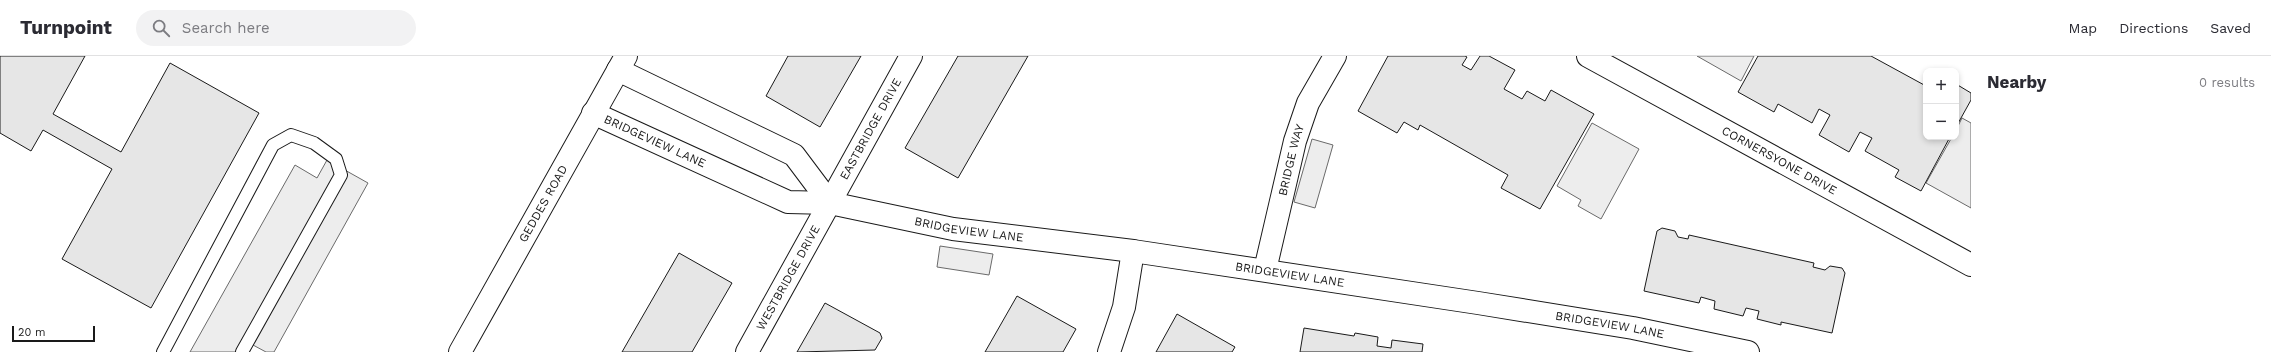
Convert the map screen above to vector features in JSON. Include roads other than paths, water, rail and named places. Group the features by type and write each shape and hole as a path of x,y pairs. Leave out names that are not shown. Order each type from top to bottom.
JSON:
{"street":[{"name":"EASTBRIDGE DRIVE","path":"830,203 911,56"},
{"name":"BRIDGE WAY","path":"1265,270 1295,141 1308,103 1335,56"},
{"name":"CORNERSYONE DRIVE","path":"1588,56 1971,265"},
{"path":"622,63 794,155 830,203"},
{"name":"GEDDES ROAD","path":"460,352 622,63"},
{"name":"BRIDGEVIEW LANE","path":"593,113 788,202 830,203 953,229 1133,251 1265,270 1633,328 1748,352"},
{"name":"WESTBRIDGE DRIVE","path":"747,352 830,203"},
{"path":"1109,352 1124,306 1133,251"}],"lane":[{"path":"163,352 273,145 291,134 314,143 336,159 341,174 242,352"}]}
